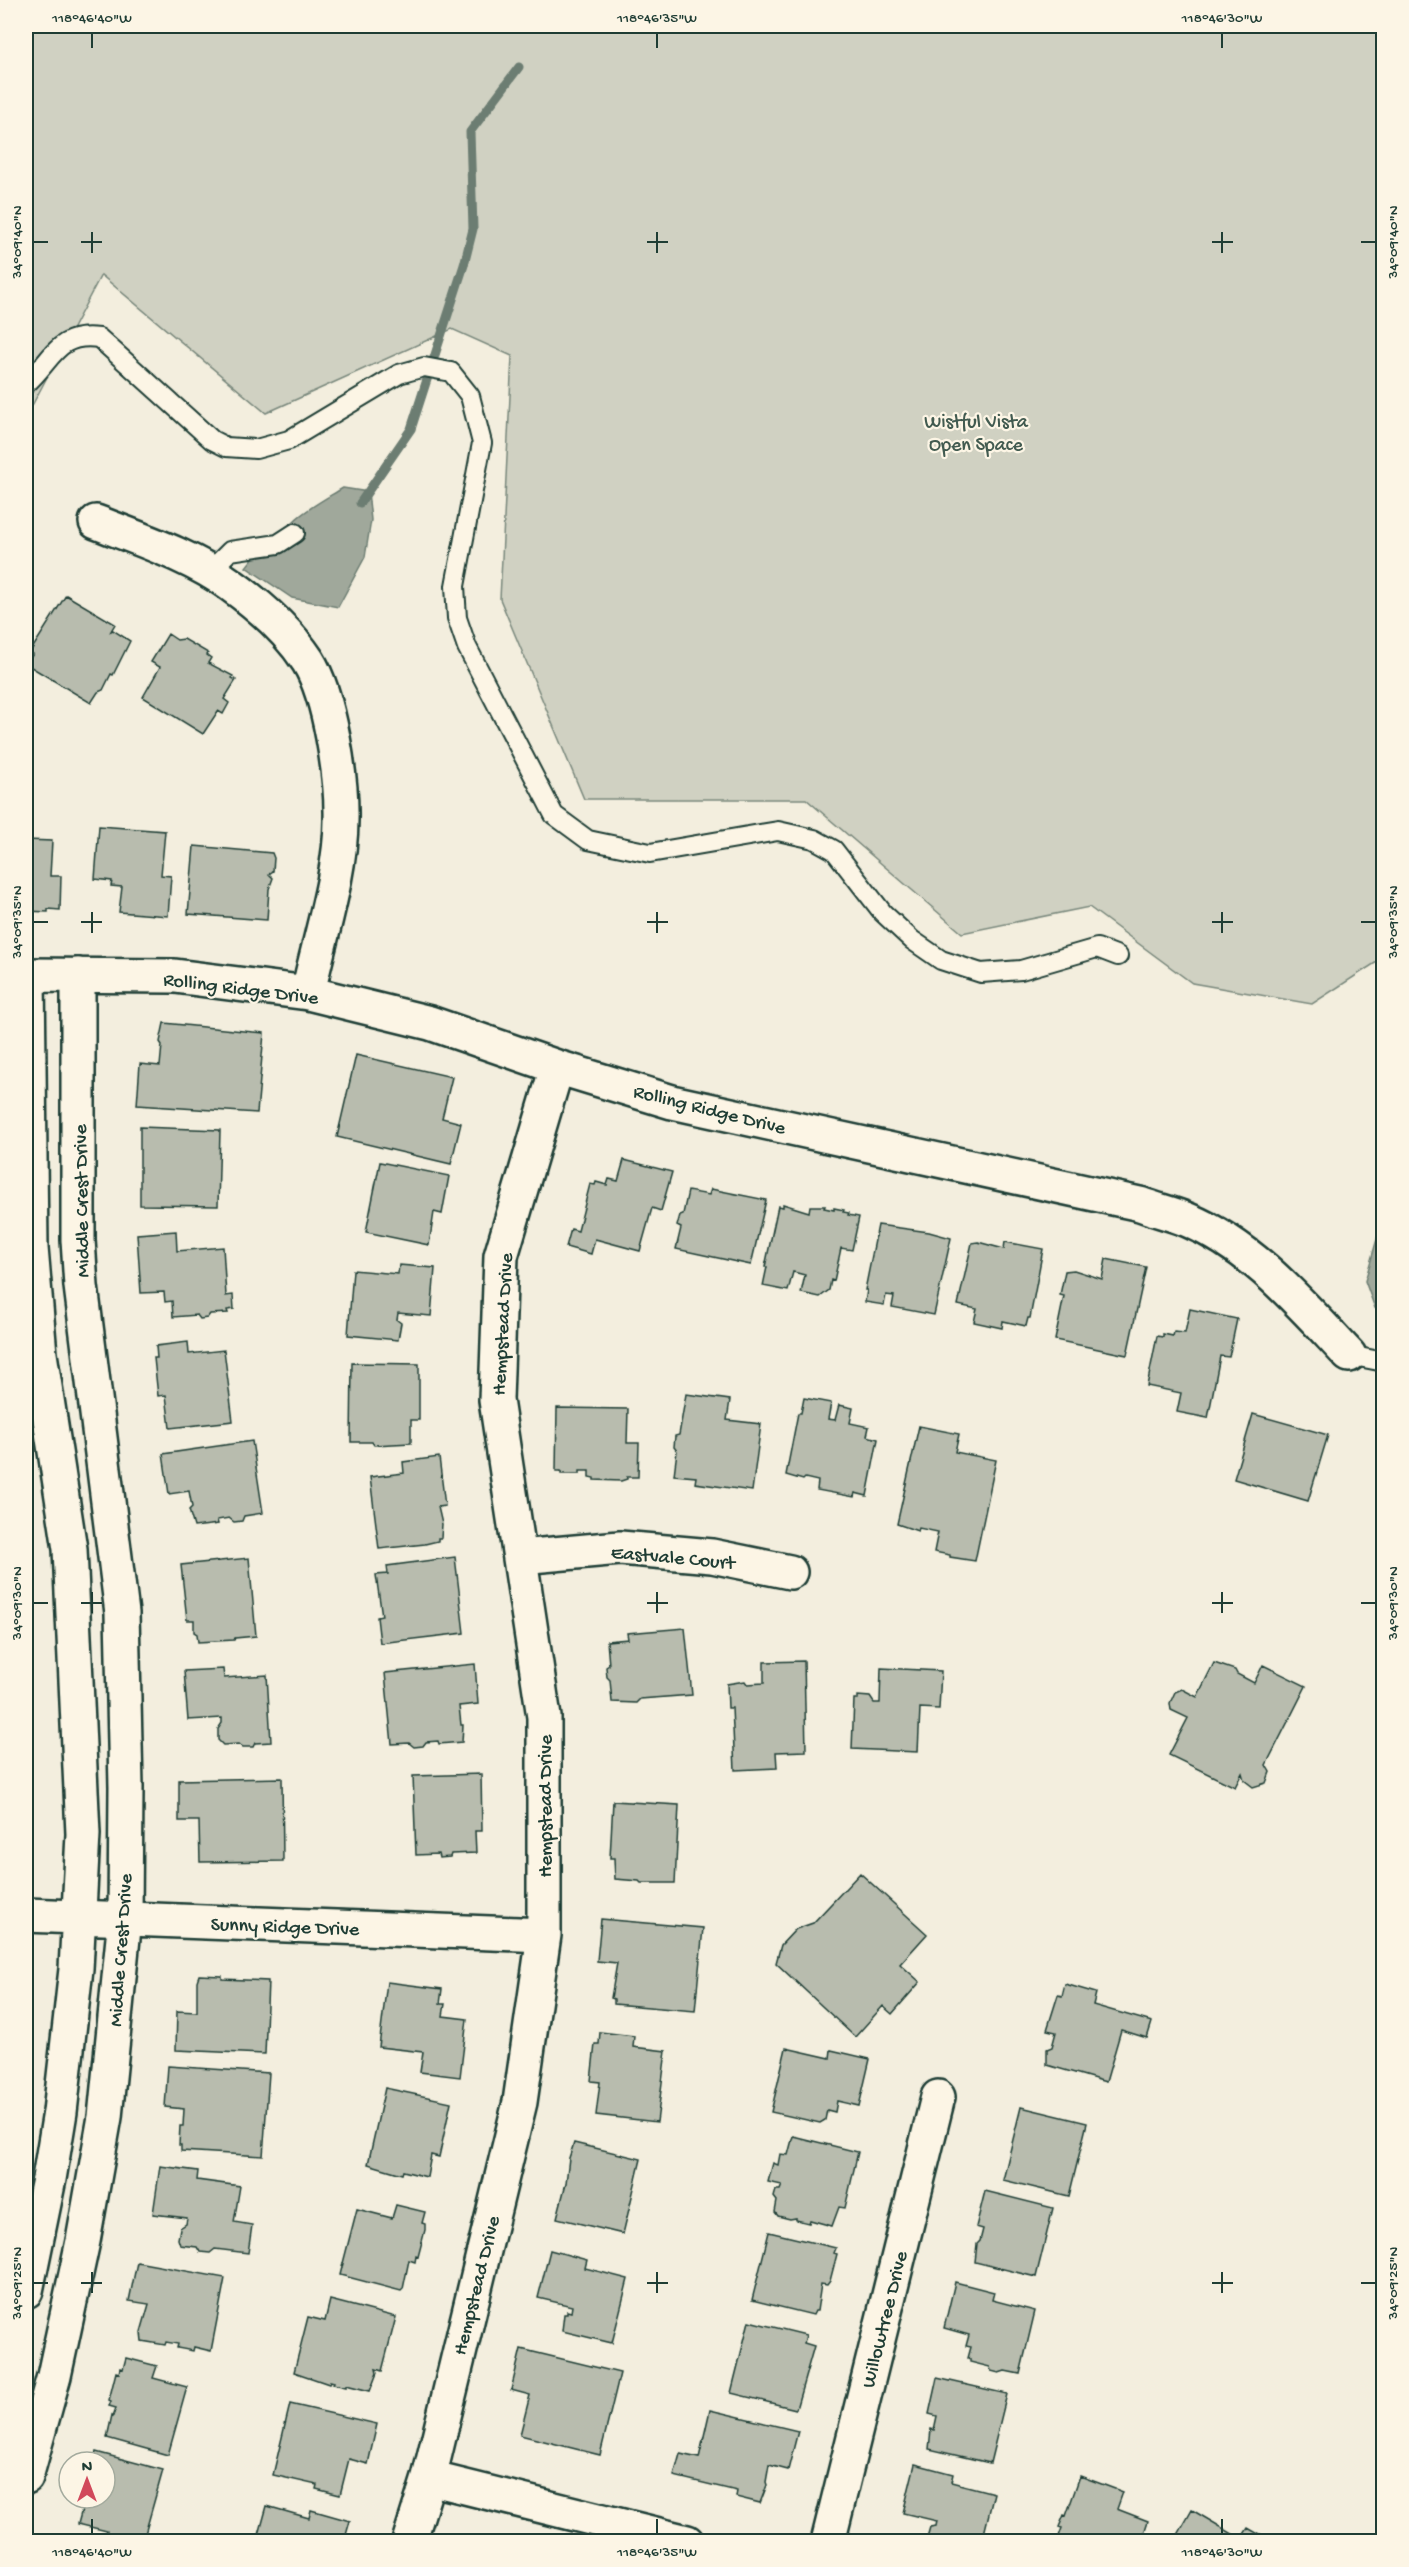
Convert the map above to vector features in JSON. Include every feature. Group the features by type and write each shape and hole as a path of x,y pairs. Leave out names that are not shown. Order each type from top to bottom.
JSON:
{"street":[{"path":"96,522 186,560 230,584 272,619 308,662 328,713 338,773 341,820 335,869 308,993"},
{"path":"26,2291 60,2112 76,1969 82,1834 70,1550 40,1354 31,1248 27,975"},
{"name":"Rolling Ridge Drive","path":"27,975 175,976 308,993 430,1023 557,1067 672,1102 1140,1204 1190,1221 1245,1253 1292,1294 1349,1354"},
{"name":"Middle Crest Drive","path":"27,2470 54,2376 85,2229 105,2117 125,1918 126,1786 122,1613 81,1286 78,1240 78,975"},
{"name":"Hempstead Drive","path":"409,2541 429,2478 520,2102 544,1935 544,1718 496,1400 501,1256 557,1067"},
{"path":"52,1434 98,1426"},
{"name":"Eastvale Court","path":"520,1557 620,1548 712,1556 790,1572"},
{"name":"Sunny Ridge Drive","path":"26,1915 544,1935"},
{"name":"Willowtree Drive","path":"828,2541 938,2097"},
{"path":"429,2478 687,2541"}],"lane":[{"path":"26,384 63,343 82,336 99,338 212,440 226,447 256,448 289,440 399,374 424,367 451,372 470,396 482,443 455,586 458,618 467,647 554,815 588,840 650,853 778,831 814,839 834,850 883,913 912,940 941,960 981,973 1021,970 1097,948 1118,956"},
{"path":"209,572 230,551 278,544 295,533"},
{"path":"1349,1354 1383,1362"}],"green space":[{"name":"Wistful Vista Open Space","path":"26,26 1383,26 1383,958 1312,1004 1192,983 1089,907 962,933 806,799 584,799 500,599 512,356 452,329 266,413 101,275 26,417"}],"shaded area":[{"path":"343,488 368,492 371,520 365,557 338,607 292,598 246,567 254,557 271,552 285,530 302,514"},
{"path":"1383,1218 1383,1317 1375,1308 1365,1281"}],"building":[{"path":"66,595 115,624 111,631 113,630 130,641 113,675 111,674 103,690 98,692 91,703 26,664 33,654 30,652"},
{"path":"168,634 177,640 184,639 208,653 207,655 211,658 208,663 233,676 232,678 236,680 224,699 229,703 223,714 218,711 203,734 143,697 160,667 151,662"},
{"path":"99,826 165,831 161,875 171,876 168,916 119,912 122,887 111,886 112,881 95,879"},
{"path":"26,840 52,841 50,876 61,876 60,910 26,911"},
{"path":"194,846 272,853 273,871 269,874 273,878 269,889 267,920 188,914"},
{"path":"164,1023 264,1033 257,1113 137,1105 140,1064 160,1066 162,1045 160,1042"},
{"path":"356,1055 452,1077 442,1118 461,1123 451,1164 337,1137"},
{"path":"140,1127 220,1130 218,1206 140,1205"},
{"path":"624,1160 672,1172 661,1211 652,1208 640,1251 595,1239 591,1254 566,1247 571,1229 578,1231 590,1184 595,1185 596,1182 607,1185 609,1179 618,1181"},
{"path":"380,1162 449,1176 442,1214 434,1212 429,1245 366,1232"},
{"path":"711,1189 766,1200 751,1265 676,1249 681,1228 677,1226 680,1215 683,1214 688,1191 709,1195"},
{"path":"783,1204 809,1212 810,1206 825,1206 824,1208 844,1210 843,1212 849,1213 848,1215 859,1217 852,1250 841,1248 834,1281 831,1280 829,1290 820,1297 801,1293 805,1275 793,1272 788,1291 763,1286 778,1206 783,1207"},
{"path":"878,1225 929,1232 951,1238 934,1315 892,1307 894,1296 886,1295 884,1305 865,1302 867,1290 865,1290"},
{"path":"176,1231 177,1251 223,1247 226,1296 233,1295 234,1309 227,1310 228,1313 210,1314 207,1318 200,1319 197,1315 173,1317 172,1301 165,1302 164,1292 141,1293 137,1234"},
{"path":"978,1242 1004,1249 1005,1242 1043,1249 1030,1318 1026,1326 1003,1321 1002,1328 974,1322 977,1309 958,1305 972,1243"},
{"path":"1106,1259 1146,1267 1127,1355 1055,1340 1064,1296 1060,1295 1065,1271 1074,1270 1102,1279"},
{"path":"399,1265 435,1268 431,1316 398,1313 397,1320 401,1323 398,1340 348,1335 353,1270 398,1274"},
{"path":"1190,1309 1237,1319 1229,1357 1220,1356 1208,1418 1177,1412 1181,1393 1147,1386 1157,1336 1163,1337 1163,1334 1173,1336 1174,1332 1185,1333"},
{"path":"188,1342 189,1354 224,1350 233,1421 170,1428 166,1395 158,1396 154,1358 157,1358 156,1346"},
{"path":"352,1363 419,1364 419,1420 411,1420 411,1443 374,1445 372,1442 351,1442"},
{"path":"686,1394 730,1400 727,1420 761,1424 752,1491 695,1483 696,1477 674,1475 677,1451 674,1447 675,1436 679,1435"},
{"path":"804,1398 831,1403 828,1419 835,1420 839,1405 853,1408 850,1423 869,1427 867,1436 878,1439 867,1496 855,1493 854,1497 817,1490 818,1481 786,1475 798,1413 801,1413"},
{"path":"557,1408 628,1409 627,1443 639,1443 638,1477 627,1477 621,1481 594,1480 589,1477 589,1471 580,1471 580,1474 561,1474 561,1471 556,1471"},
{"path":"1253,1414 1328,1435 1308,1501 1234,1479"},
{"path":"919,1426 959,1434 955,1452 996,1460 975,1561 934,1552 938,1532 919,1528 918,1531 897,1524"},
{"path":"252,1441 263,1513 244,1516 242,1521 234,1522 229,1518 217,1520 218,1524 194,1527 189,1510 192,1507 189,1491 169,1494 163,1454"},
{"path":"439,1457 445,1506 438,1507 442,1524 441,1538 425,1544 379,1549 370,1477 404,1473 403,1462"},
{"path":"455,1557 464,1633 380,1643 377,1617 382,1616 376,1575 388,1574 387,1566"},
{"path":"249,1558 256,1636 198,1642 197,1634 194,1632 194,1620 187,1620 181,1565"},
{"path":"685,1628 692,1695 640,1699 636,1703 612,1702 606,1667 609,1665 607,1641 628,1639 627,1633"},
{"path":"804,1661 806,1751 776,1752 777,1768 735,1770 732,1708 728,1708 727,1684 745,1681 747,1684 764,1683 764,1662"},
{"path":"1214,1663 1235,1670 1237,1674 1254,1683 1263,1665 1306,1686 1266,1765 1270,1772 1266,1783 1253,1787 1244,1780 1242,1773 1235,1787 1169,1755 1188,1718 1171,1710 1170,1703 1175,1692 1182,1689 1197,1697"},
{"path":"475,1664 478,1704 459,1706 461,1725 463,1725 462,1742 439,1744 438,1741 426,1742 423,1746 414,1747 409,1743 392,1744 385,1673"},
{"path":"881,1668 941,1671 939,1709 920,1708 918,1752 852,1749 854,1699 858,1699 858,1696 870,1697 874,1703 880,1703"},
{"path":"223,1669 224,1678 267,1675 271,1742 255,1743 253,1747 243,1747 239,1744 223,1745 218,1740 218,1729 222,1718 188,1720 184,1671"},
{"path":"27,1774 28,1822 26,1822"},
{"path":"481,1774 482,1831 475,1831 476,1853 451,1854 450,1857 439,1858 438,1854 416,1855 413,1776"},
{"path":"282,1778 283,1861 200,1862 199,1821 179,1821 179,1780"},
{"path":"613,1801 679,1805 675,1883 641,1883 615,1879 614,1858 610,1858"},
{"path":"860,1873 927,1934 900,1964 920,1982 892,2014 883,2006 855,2037 776,1963 781,1945 796,1929 813,1923"},
{"path":"601,1919 703,1928 695,2011 614,2004 614,1999 611,1998 617,1963 597,1961"},
{"path":"199,1975 222,1976 222,1979 268,1981 265,2054 176,2050 177,2011 197,2012"},
{"path":"387,1982 442,1989 440,2004 445,2004 443,2016 467,2019 460,2077 420,2072 423,2052 379,2047"},
{"path":"1065,1984 1096,1993 1093,2005 1152,2022 1147,2038 1121,2030 1106,2082 1047,2065 1047,2049 1052,2047 1056,2032 1047,2030 1058,1995 1062,1996"},
{"path":"600,2032 634,2036 633,2047 666,2051 657,2122 596,2115 600,2082 591,2081 595,2044 599,2044"},
{"path":"786,2048 830,2058 831,2050 870,2059 859,2106 837,2101 835,2112 827,2110 825,2120 820,2123 771,2112"},
{"path":"168,2066 269,2073 263,2156 181,2151 180,2126 183,2126 184,2109 165,2107"},
{"path":"385,2088 451,2102 439,2157 431,2155 427,2177 403,2171 402,2174 368,2164"},
{"path":"1021,2107 1087,2123 1069,2196 1003,2180"},
{"path":"793,2136 858,2152 845,2208 839,2207 832,2226 810,2220 809,2223 796,2220 796,2218 790,2219 778,2216 775,2212 777,2201 774,2197 776,2190 780,2190 782,2185 768,2182 773,2163 778,2165 780,2154 788,2155"},
{"path":"574,2143 641,2159 623,2234 557,2218"},
{"path":"160,2166 198,2171 197,2180 240,2186 234,2222 252,2225 248,2253 215,2249 210,2253 200,2252 197,2247 180,2245 178,2239 180,2228 186,2224 187,2218 153,2214"},
{"path":"985,2191 1053,2208 1036,2277 975,2262 977,2244 983,2229 976,2227"},
{"path":"396,2205 425,2212 422,2223 425,2224 425,2230 418,2257 416,2256 415,2262 409,2260 403,2289 401,2291 340,2275 357,2209 392,2218"},
{"path":"769,2232 836,2248 834,2253 837,2254 830,2281 827,2285 821,2284 817,2311 813,2315 752,2300"},
{"path":"550,2250 587,2260 585,2268 628,2279 612,2343 562,2331 564,2314 567,2314 567,2311 571,2312 572,2306 538,2298"},
{"path":"137,2262 225,2278 211,2351 194,2347 193,2351 177,2348 178,2344 166,2342 165,2345 142,2341 141,2332 149,2304 129,2301"},
{"path":"955,2282 994,2292 992,2300 1035,2311 1020,2374 1005,2371 999,2373 991,2371 990,2367 970,2362 968,2358 971,2347 966,2346 969,2335 944,2328"},
{"path":"330,2300 396,2317 382,2371 376,2369 377,2373 370,2391 333,2384 334,2382 330,2381 329,2384 294,2372 308,2317 325,2321"},
{"path":"749,2321 806,2335 804,2343 814,2346 796,2409 731,2393"},
{"path":"521,2349 620,2373 600,2455 520,2435 530,2395 511,2390"},
{"path":"126,2358 157,2366 153,2378 187,2387 168,2455 107,2438 112,2415 116,2408 109,2406 111,2401 109,2400 116,2372 119,2373 120,2368 123,2369"},
{"path":"937,2378 1007,2394 990,2463 929,2449 931,2429 934,2430 937,2416 929,2414"},
{"path":"290,2404 377,2424 368,2464 349,2459 340,2495 316,2489 317,2485 273,2475"},
{"path":"710,2410 798,2431 788,2470 769,2465 767,2485 760,2503 736,2497 737,2491 674,2476 680,2454 699,2458"},
{"path":"117,2458 163,2470 143,2541 122,2536 121,2539 106,2535 107,2531 78,2524 82,2510 117,2510"},
{"path":"915,2464 953,2474 951,2482 994,2493 982,2542 926,2541 930,2527 936,2526 937,2521 903,2513"},
{"path":"1080,2476 1123,2492 1117,2509 1148,2521 1141,2542 1057,2542 1062,2528 1059,2527 1064,2515 1066,2516"},
{"path":"267,2506 309,2518 311,2510 350,2521 344,2542 257,2542"},
{"path":"1192,2510 1241,2539 1248,2528 1269,2540 1174,2542"}],"waterway":[{"path":"360,503 411,429 464,265 473,229 470,132 519,67"}]}
